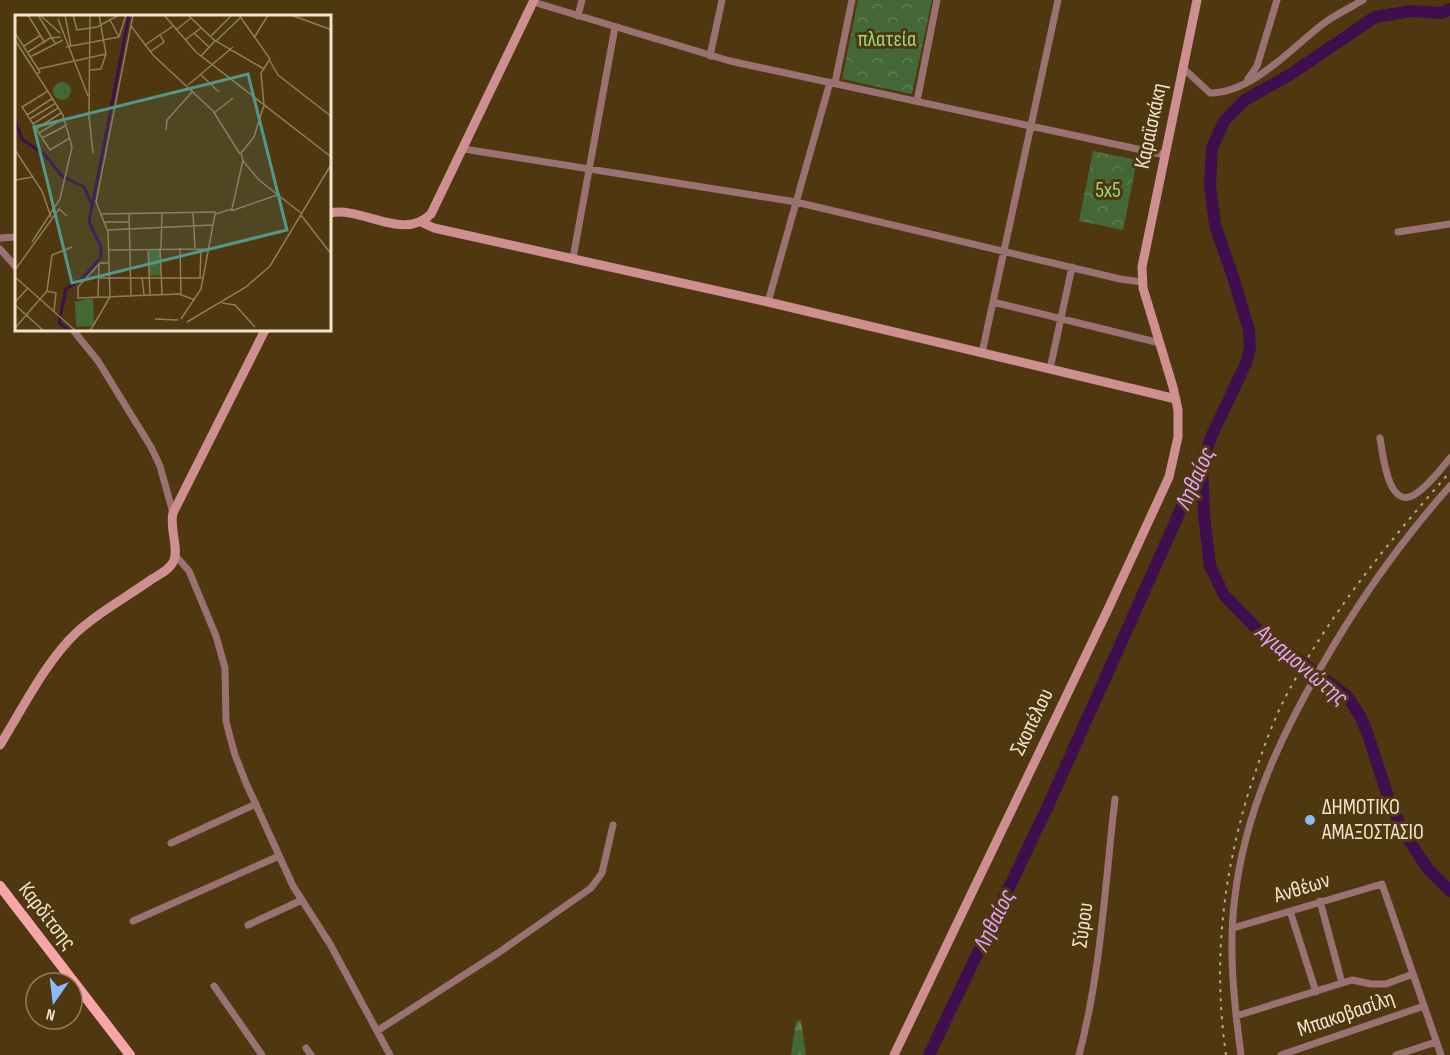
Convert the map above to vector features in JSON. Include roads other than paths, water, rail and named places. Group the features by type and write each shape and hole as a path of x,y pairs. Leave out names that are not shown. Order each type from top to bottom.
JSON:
{"main road":[{"name":"Καρδίτσης","path":"0,886 130,1055"}],"street":[{"path":"578,16 582,0"},
{"path":"710,56 722,0"},
{"path":"768,302 832,83 852,0"},
{"path":"916,101 937,0"},
{"path":"982,353 1058,0"},
{"name":"Καραϊσκάκη","path":"1176,399 1142,282 1144,249 1197,0"},
{"path":"1243,85 1257,66 1277,0"},
{"path":"1183,68 1210,93 1243,85 1286,56 1322,24 1363,0"},
{"path":"332,211 402,225 427,219 436,208 533,1 710,56 1164,155"},
{"path":"573,258 615,27"},
{"path":"464,149 796,202 1120,279 1142,282"},
{"path":"421,222 434,228 768,302 1176,399"},
{"path":"1398,232 1450,224"},
{"path":"0,238 15,237"},
{"path":"0,249 15,266"},
{"path":"1050,369 1072,267"},
{"path":"993,302 1160,343"},
{"path":"75,332 98,361 151,447 166,484 173,513"},
{"path":"0,745 48,668 68,641 94,617 167,569 174,561 171,528 173,513 265,332"},
{"name":"Σκοπέλου","path":"894,1055 1165,487 1174,460 1178,437 1176,399"},
{"path":"1380,438 1391,488 1401,495 1408,497 1415,495 1450,459"},
{"path":"1241,1055 1236,1016 1234,899 1255,804 1276,750 1308,689 1360,600 1420,519 1450,486"},
{"path":"175,555 189,571 216,636 225,668 226,722 231,742 256,804 302,900 330,944 390,1055"},
{"name":"Σύρου","path":"1079,1055 1088,1014 1103,914 1115,799"},
{"path":"171,843 256,804"},
{"path":"377,1031 498,953 591,888 602,873 613,825"},
{"path":"134,921 279,856"},
{"name":"Ανθέων","path":"1233,928 1382,884 1413,974"},
{"path":"248,925 302,900"},
{"path":"1320,901 1342,983"},
{"path":"1290,911 1316,992"},
{"path":"1236,1016 1342,983 1360,980 1371,984 1386,984 1413,974 1441,1055"},
{"path":"214,986 262,1055"},
{"name":"Μπακοβασίλη","path":"1281,1055 1424,1006"},
{"path":"1396,1055 1436,1042"},
{"path":"306,1048 311,1055"}],"waterway":[{"name":"Ληθαίος","path":"929,1055 1047,808 1203,460 1211,437 1247,361 1250,347 1249,330 1215,225 1210,184 1212,148 1224,121 1245,100 1291,74 1375,17 1411,11 1442,13 1450,9"},
{"name":"Αγιαμονιώτης","path":"1202,467 1210,566 1224,595 1256,628 1347,696 1367,732 1391,806 1406,836 1428,869 1450,891"}],"railway":[{"path":"1226,1055 1220,988 1222,923 1226,891 1248,794 1270,732 1303,666 1341,608 1383,552 1450,472"}],"place":[{"name":"ΔΗΜΟΤΙΚΟ ΑΜΑΞΟΣΤΑΣΙΟ","path":"1310,820"}],"park label":[{"name":"πλατεία","path":"887,39"},
{"name":"5x5","path":"1108,190"}]}
